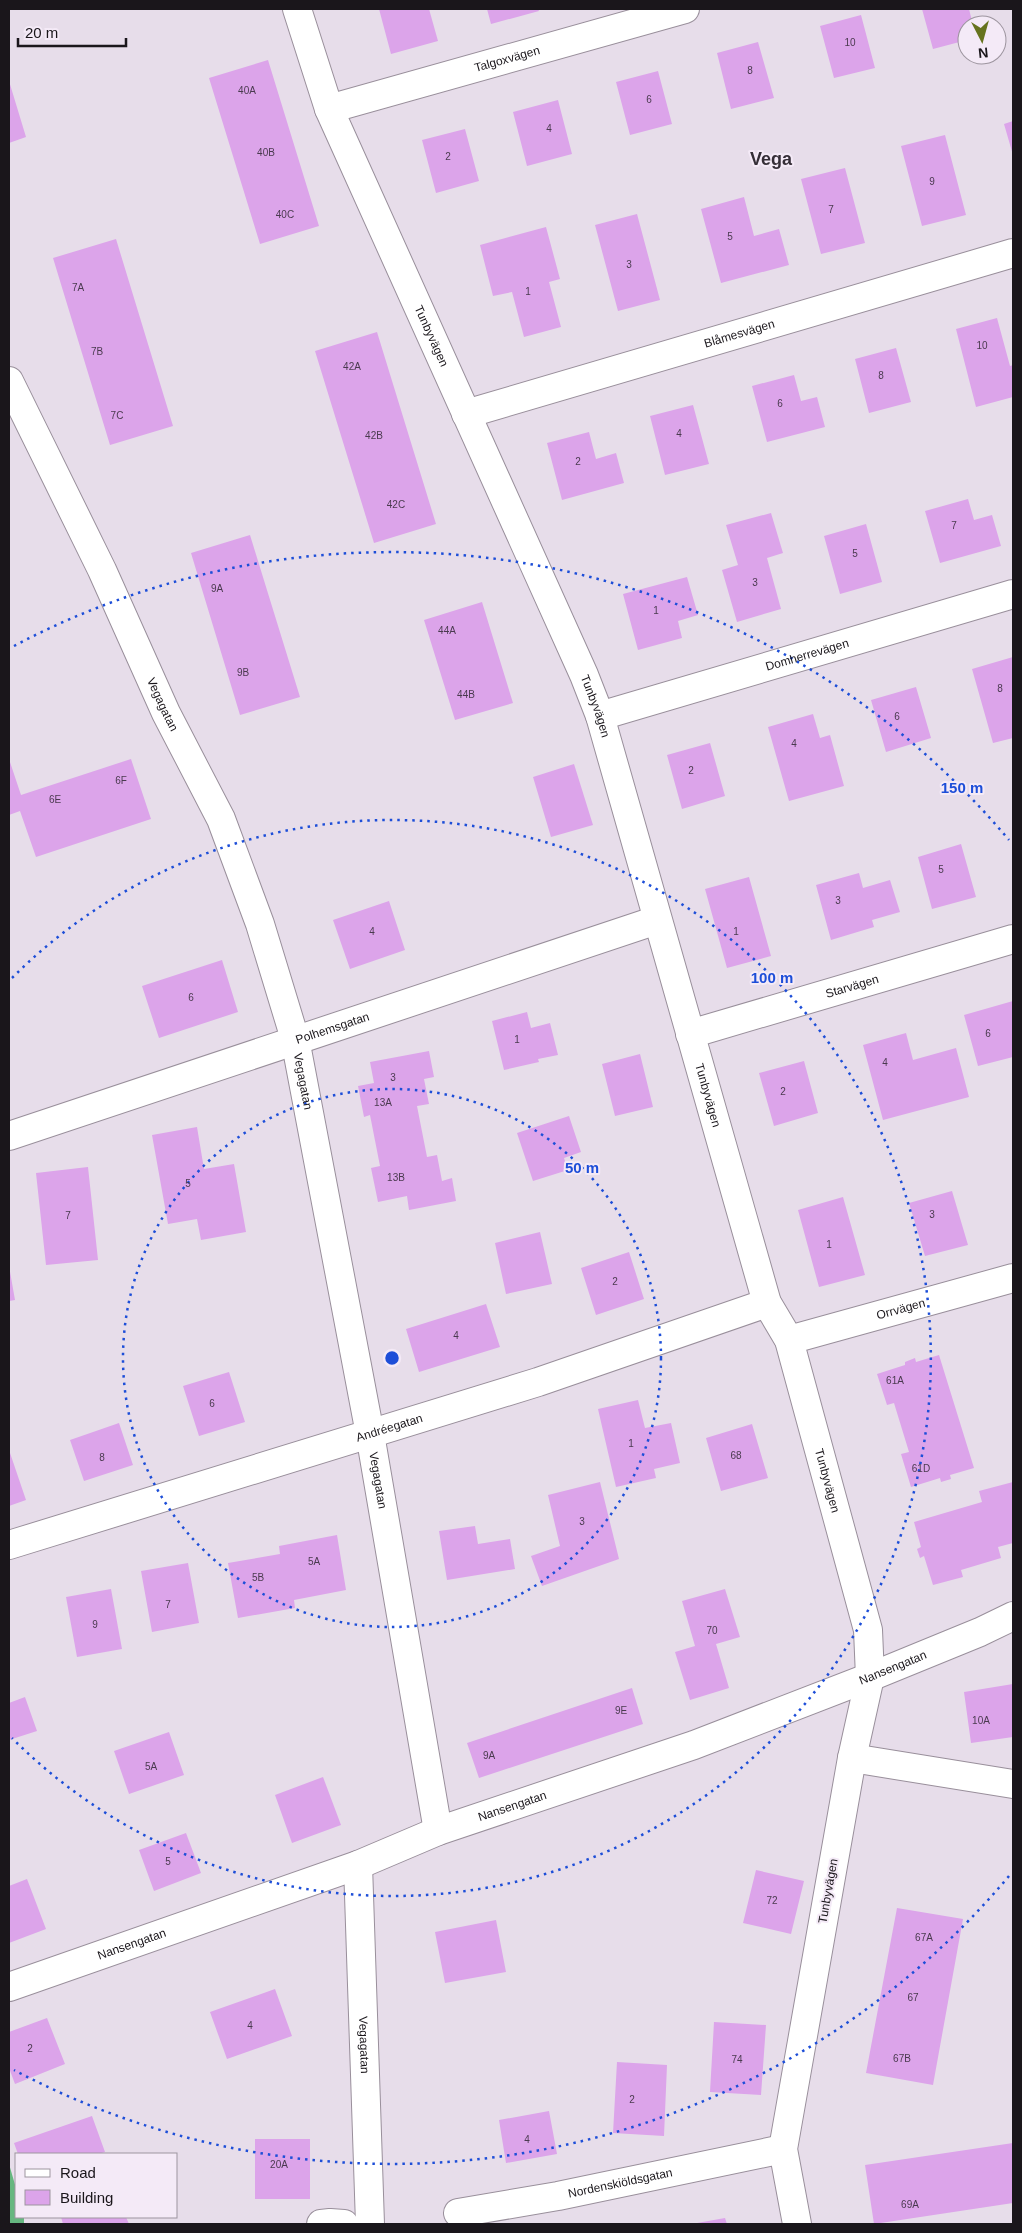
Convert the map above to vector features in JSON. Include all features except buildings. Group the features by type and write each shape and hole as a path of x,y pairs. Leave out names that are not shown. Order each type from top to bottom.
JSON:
{"street":[{"name":"Tunbyvägen","path":"297,9 329,109 580,666 600,716 767,1303 788,1340 868,1630 870,1677 852,1758 783,2149 797,2224"},
{"name":"Talgoxvägen","path":"329,109 685,9"},
{"name":"Blåmesvägen","path":"466,414 1013,253"},
{"name":"Vegagatan","path":"9,381 102,570 166,713 221,819 260,924 295,1039 370,1434 438,1831"},
{"name":"Domherrevägen","path":"600,716 1013,594"},
{"name":"Polhemsgatan","path":"9,1136 295,1039 657,920"},
{"name":"Starvägen","path":"690,1034 1013,939"},
{"name":"Orrvägen","path":"788,1340 1013,1278"},
{"name":"Andréegatan","path":"9,1545 538,1382 767,1303"},
{"name":"Nansengatan","path":"9,1987 358,1865 438,1831 694,1745 870,1677 980,1632 1013,1616"},
{"path":"852,1758 1013,1784"},
{"name":"Vegagatan","path":"358,1865 370,2224"},
{"name":"Nordenskiöldsgatan","path":"458,2213 558,2196 783,2149"},
{"path":"321,2224 344,2224"}],"green space":[{"path":"9,2164 15,2185 15,2218 24,2218 24,2224 9,2224"}],"district":[{"name":"Vega","path":"771,159"}]}
